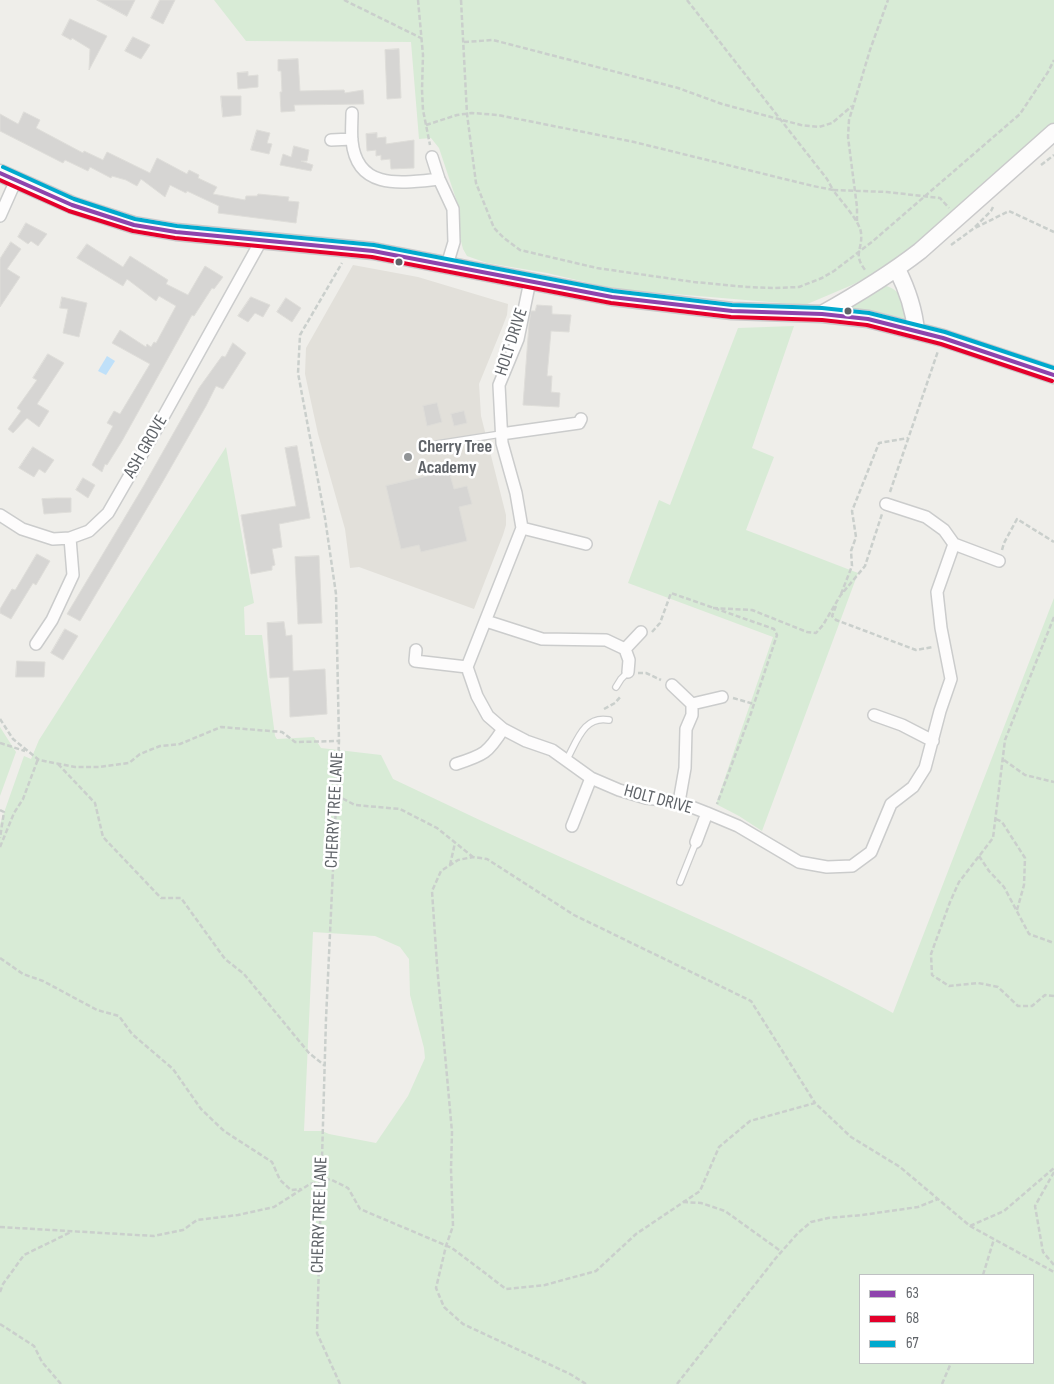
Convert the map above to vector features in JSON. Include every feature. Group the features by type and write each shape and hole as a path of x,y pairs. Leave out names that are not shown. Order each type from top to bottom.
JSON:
{"main road":[{"path":"822,314 897,268 920,251 1054,132"},
{"path":"0,173 72,205 134,226 176,232 373,251 612,297 732,311 822,314 868,319 943,338 1054,375"},
{"path":"897,268 915,315 916,331"}],"street":[{"path":"352,113 352,139 360,165 380,180 394,183 439,179"},
{"path":"331,140 352,139"},
{"path":"432,157 439,179 453,209 454,242 448,265"},
{"path":"0,216 16,180"},
{"name":"ASH GROVE","path":"70,538 89,531 108,512 158,428 262,239"},
{"name":"HOLT DRIVE","path":"522,528 516,493 502,443 499,385 518,338 530,281"},
{"path":"502,434 579,425"},
{"path":"886,504 926,517 944,530 954,544 999,562"},
{"path":"0,515 22,529 53,539 70,538 73,575 52,620 36,644"},
{"path":"416,650 414,661 467,667 522,528 567,542 586,544"},
{"name":"HOLT DRIVE","path":"467,667 477,696 488,716 503,729 526,741 552,750 567,759 591,778 646,798 680,802 738,826 799,862 827,867 852,866 871,852 892,804 913,787 925,768 940,711 951,679 944,645 937,592 954,544"},
{"path":"486,621 542,640 606,640 625,649 630,660 628,672"},
{"path":"625,649 641,632"},
{"path":"672,684 692,704 692,715 686,729 680,802"},
{"path":"692,704 722,697"},
{"path":"874,716 902,724 933,741"},
{"path":"456,764 474,758 492,747 503,729"},
{"path":"572,826 591,778"},
{"path":"696,842 709,814"}],"lane":[{"path":"437,444 502,434"},
{"path":"616,687 620,679 628,672"},
{"path":"567,759 584,728 592,722 601,719 609,720"},
{"path":"680,882 696,842"}],"path":[{"path":"344,0 421,38"},
{"path":"418,0 422,55 422,90 432,157"},
{"path":"461,0 467,114 476,183 494,228 520,250 597,268 694,282 776,288 799,287 834,271 858,253 1020,114 1054,60"},
{"path":"687,0 827,179 857,223 861,232 858,253 861,264 875,282"},
{"path":"857,223 848,137 849,120 888,0"},
{"path":"464,42 493,40 678,88 722,104 801,125 819,126 832,123 852,106"},
{"path":"426,125 467,114 506,116 634,142 833,190 940,198 958,218"},
{"path":"949,246 973,229 1009,212 1054,232"},
{"name":"CHERRY TREE LANE","path":"340,1384 317,1334 324,1065 339,741 336,594 325,518 298,373 300,335 351,248"},
{"path":"713,608 752,610 807,632 816,633 823,626 840,596 865,566 943,338"},
{"path":"908,438 879,443 852,511 856,537 851,551 852,566 832,616 836,620 916,650 944,645"},
{"path":"999,562 1004,542 1017,520 1054,542"},
{"path":"641,632 644,636 657,628 671,593 774,629 777,635 725,786 709,814"},
{"path":"1054,617 1005,740 993,838 959,882 931,954 932,975 949,986 978,983 998,987 1018,1006 1032,1006 1045,996 1054,996"},
{"path":"628,672 646,673 672,684"},
{"path":"722,697 726,695 754,704"},
{"path":"0,719 14,739 26,751 38,759 58,764 99,767 129,763 140,754 160,746 180,744 222,727 282,732 295,742 339,741"},
{"path":"0,743 26,751"},
{"path":"0,846 14,813 23,799 38,759"},
{"path":"1004,760 1025,775 1054,782"},
{"path":"58,764 95,803 103,837 161,898 181,898 225,959 244,974 309,1053 324,1065"},
{"path":"336,795 355,805 400,809 438,828 474,857"},
{"path":"0,810 4,812 0,838"},
{"path":"996,819 1002,822 1025,858 1024,886 1017,910"},
{"path":"450,865 455,843"},
{"path":"979,856 989,871 1004,887 1029,934 1054,943"},
{"path":"586,1384 570,1374 463,1324 444,1307 436,1288 453,1226 452,1132 432,891 441,871 458,860 474,857 487,858 574,915 751,1001 815,1103 851,1137 900,1167 970,1226 1054,1272"},
{"path":"0,958 23,974 44,981 97,1010 119,1016 132,1034 173,1069 201,1109 224,1131 272,1162 280,1180 291,1190 302,1189"},
{"path":"0,1227 154,1236 183,1230 197,1220 238,1215 274,1207 310,1184 330,1178 348,1188 360,1209 452,1248 506,1289 545,1285 596,1271 636,1234 700,1191 719,1147 750,1121 815,1103"},
{"path":"970,1226 1004,1211 1054,1168"},
{"path":"1054,1172 1034,1206 1044,1252 1054,1265"},
{"path":"677,1384 782,1252 798,1233 812,1222 828,1218 918,1207 938,1199"},
{"path":"684,1202 701,1204 725,1211 782,1252"},
{"path":"0,1292 3,1284 24,1255 71,1232"},
{"path":"983,1274 994,1239"},
{"path":"0,1324 34,1346 42,1362 61,1384"},
{"path":"942,1384 951,1364"}],"shaded area":[{"name":"Cherry Tree Academy","path":"353,265 418,277 508,304 507,315 479,384 481,416 506,515 506,525 474,609 359,567 350,568 345,529 318,434 305,374 306,348"}],"green space":[{"path":"214,0 1054,0 1054,132 920,251 852,285 805,305 615,289 547,273 487,263 467,256 460,237 459,208 439,148 431,138 419,139 411,42 246,41"},
{"path":"883,285 890,287 898,293 908,319 877,312 844,309"},
{"path":"794,326 752,448 774,457 746,530 858,573 762,831 716,804 773,637 628,583 659,500 670,505 738,328"},
{"path":"226,447 254,603 244,607 245,635 262,635 275,736 277,739 314,737 321,748 381,755 393,779 771,952 893,1013 1054,598 1054,1384 0,1384 0,824 24,756 31,759 39,740","holes":["313,932 375,936 400,947 409,959 410,995 425,1058 408,1096 376,1143 322,1131 304,1131"]},
{"path":"0,727 16,752 0,796"}],"water":[{"path":"107,356 115,361 106,375 98,371"}],"building":[{"path":"97,0 135,0 127,16"},
{"path":"160,0 175,0 163,24 151,18"},
{"path":"70,19 107,36 89,70 90,49 72,38 71,40 62,35"},
{"path":"133,37 150,45 141,59 125,51"},
{"path":"399,49 401,98 387,99 385,50"},
{"path":"298,59 300,91 344,90 345,93 363,90 364,104 294,105 295,111 281,112 281,71 278,71 278,60"},
{"path":"248,72 248,76 258,75 258,87 238,89 237,73"},
{"path":"221,96 241,96 241,115 223,117"},
{"path":"24,112 40,120 36,128 83,153 84,151 103,160 107,152 150,173 157,158 187,174 189,170 199,175 198,178 217,187 213,194 245,200 246,196 257,196 258,194 289,197 288,201 299,202 296,223 218,213 219,206 170,185 165,197 141,179 137,186 126,180 112,176 111,178 90,167 88,171 65,160 63,163 0,131 0,114 18,124"},
{"path":"257,130 270,133 267,143 272,144 269,154 251,150"},
{"path":"377,133 377,138 386,137 386,144 414,140 414,168 391,169 390,159 381,160 381,155 376,156 376,150 367,151 366,134"},
{"path":"294,146 309,150 307,161 301,161 313,165 311,171 280,165 283,154 291,157"},
{"path":"26,223 47,234 38,246 31,241 28,244 18,237"},
{"path":"11,242 21,249 7,269 20,277 0,307 0,259"},
{"path":"87,244 123,267 130,256 168,280 166,284 188,295 205,266 223,277 214,289 212,288 194,316 192,315 122,441 107,465 105,464 102,472 92,465 113,426 107,423 114,411 120,414 150,364 112,343 120,330 146,347 147,344 151,347 154,342 156,343 176,306 159,296 156,301 127,279 123,286 77,258"},
{"path":"62,297 87,303 79,337 63,333 68,309 60,308"},
{"path":"251,297 270,305 263,317 255,313 248,322 238,316"},
{"path":"286,298 301,308 292,322 277,312"},
{"path":"537,305 552,306 552,314 571,315 569,332 551,331 547,376 552,376 551,392 560,393 559,407 523,405 529,324 531,311 535,311"},
{"path":"233,343 246,353 223,389 216,386 162,483 80,621 67,614 143,487 199,388 222,356 225,357"},
{"path":"48,354 64,363 37,404 49,411 39,427 27,418 13,433 8,429 21,411 17,408 37,380 33,378"},
{"path":"437,403 442,422 427,426 423,406"},
{"path":"464,411 467,423 454,426 451,414"},
{"path":"297,446 310,518 279,524 282,547 272,549 275,565 272,566 272,570 251,574 241,515 296,506 285,448"},
{"path":"33,447 54,460 45,473 39,469 34,477 19,468"},
{"path":"449,471 454,489 467,486 472,504 459,507 467,541 421,552 419,545 401,549 386,486"},
{"path":"83,478 95,485 88,498 76,490"},
{"path":"71,498 71,512 44,514 42,499"},
{"path":"37,554 50,561 36,585 33,583 11,619 0,613 0,609 12,589 15,590"},
{"path":"319,556 322,623 298,624 295,557"},
{"path":"284,622 286,636 292,635 293,671 325,669 327,714 290,717 289,677 270,678 267,623"},
{"path":"65,629 78,636 63,660 51,653"},
{"path":"17,661 45,662 44,677 16,677"}],"transit line":[{"name":"67","path":"3,167 74,199 135,219 177,226 374,245 613,291 732,305 822,308 869,313 945,332 1054,368"},
{"name":"63","path":"0,173 72,205 134,225 176,232 373,251 612,297 732,311 822,314 868,319 943,338 1054,375"},
{"name":"68","path":"0,180 69,211 133,231 175,238 372,257 611,303 731,317 822,320 867,325 941,344 1052,381"}],"place":[{"name":"Cherry Tree Academy","path":"408,457"}]}
